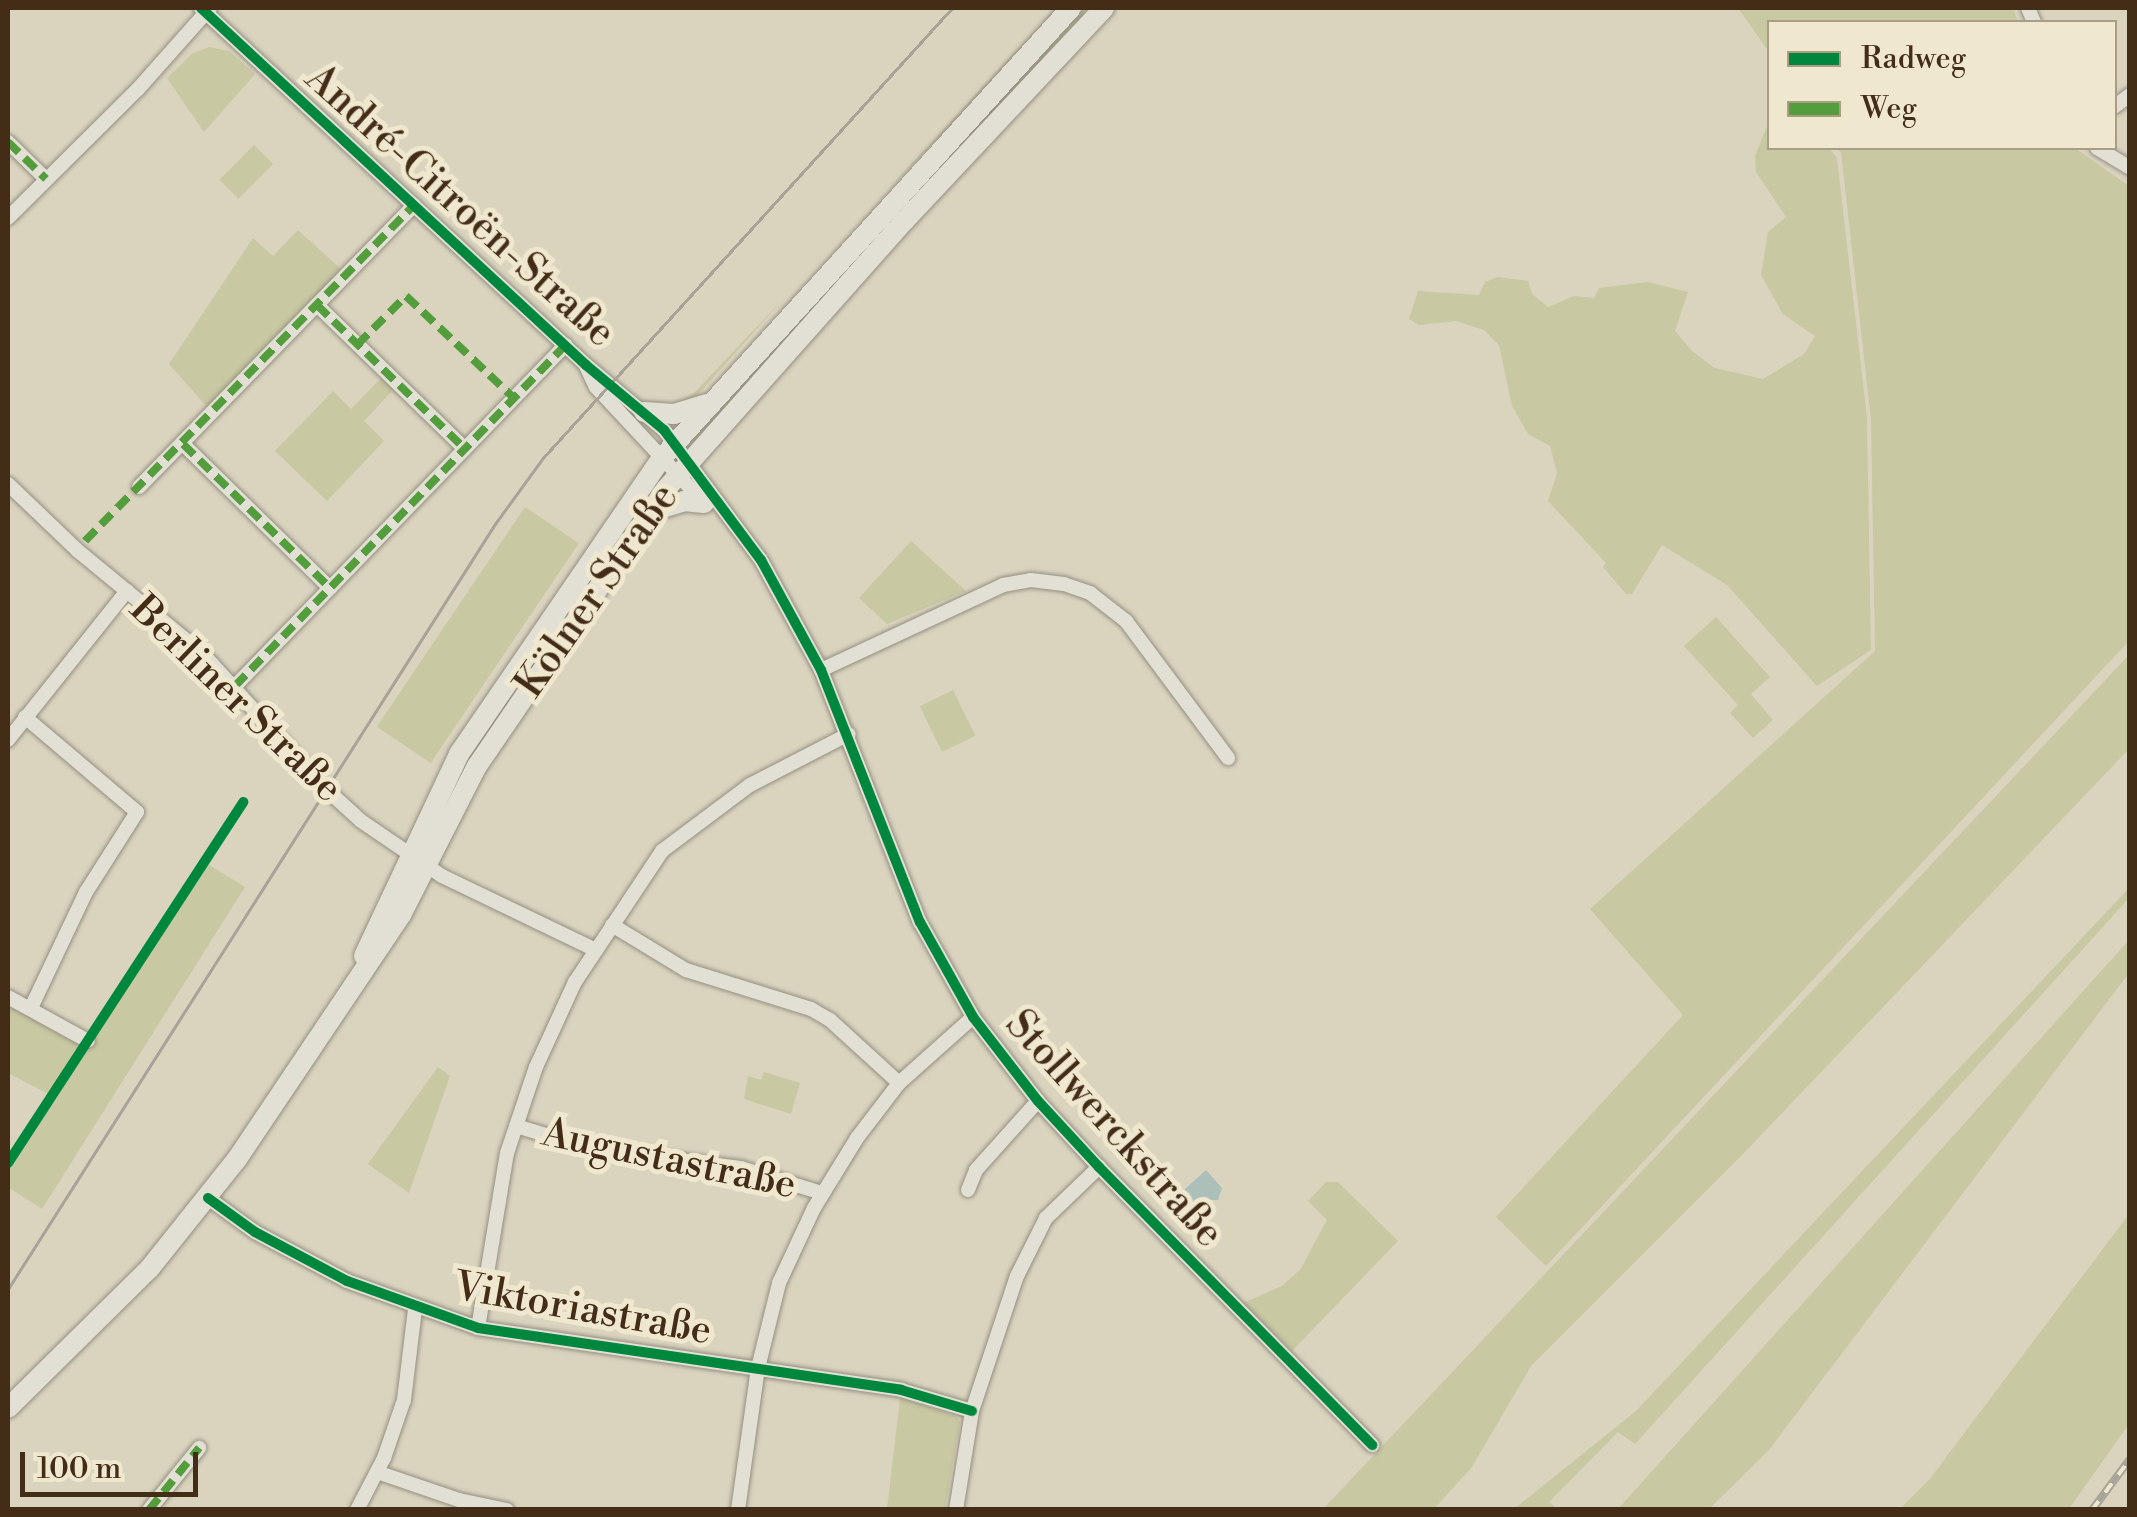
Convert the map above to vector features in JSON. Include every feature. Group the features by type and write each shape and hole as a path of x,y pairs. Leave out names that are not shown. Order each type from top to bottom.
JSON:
{"main road":[{"name":"Kölner Straße","path":"8,1408 150,1268 208,1198 348,995 401,916 458,754 668,451 1071,8"},
{"name":"Kölner Straße","path":"418,861 477,766 682,469 1104,8"},
{"path":"881,214 898,229"},
{"path":"644,412 674,414 708,404"},
{"path":"649,512 684,501 704,503"}],"street":[{"path":"8,218 138,89 206,9"},
{"name":"André-Citroën-Straße","path":"206,9 586,365 644,412 668,451"},
{"path":"8,142 46,179"},
{"path":"2100,150 2130,168"},
{"path":"139,487 414,205"},
{"path":"316,305 465,449"},
{"path":"234,686 566,346"},
{"name":"André-Citroën-Straße","path":"586,365 596,387 668,451"},
{"path":"183,444 330,588"},
{"name":"Stollwerckstraße","path":"668,451 704,503 732,521"},
{"name":"Stollwerckstraße","path":"682,469 732,521 762,560 821,670 920,922 973,1017 1038,1102 1372,1445"},
{"name":"Berliner Straße","path":"8,484 234,686 326,789 418,861 596,950"},
{"path":"821,670 1003,585 1031,580 1064,584 1090,592 1126,621 1228,758"},
{"path":"8,740 127,592"},
{"path":"25,717 137,812 86,892 31,1008"},
{"path":"478,1328 496,1200 516,1126 554,1026 596,950 662,851 750,785 849,734"},
{"path":"612,925 686,970 811,1009 830,1020 899,1083"},
{"path":"8,996 88,1041"},
{"path":"738,1510 758,1368 778,1283 822,1192 899,1083 973,1017"},
{"path":"968,1190 976,1170 1038,1102"},
{"name":"Augustastraße","path":"516,1126 594,1149 741,1168 822,1192"},
{"path":"956,1510 972,1411 1017,1276 1046,1218 1099,1167"},
{"name":"Viktoriastraße","path":"208,1198 306,1261 415,1309 478,1328 902,1390 972,1411"},
{"path":"357,1510 377,1472 404,1400 415,1309"},
{"path":"148,1510 199,1448"},
{"path":"377,1472 459,1500 508,1510"}],"green space":[{"path":"1056,8 1061,8 890,187"},
{"path":"1079,8 1093,8 908,202"},
{"path":"1738,8 2013,8 2017,20 1767,20 1767,49"},
{"path":"209,47 229,51 255,74 204,132 167,78 193,53"},
{"path":"1767,126 1767,150 1831,150 1837,158 1867,418 1871,650 1817,686 1727,585 1662,545 1632,594 1626,594 1603,567 1606,563 1548,501 1557,473 1550,446 1528,434 1512,406 1499,345 1484,330 1456,321 1419,325 1409,319 1418,291 1479,295 1485,282 1498,277 1528,281 1532,294 1548,307 1574,296 1594,298 1599,288 1648,282 1688,292 1675,331 1693,352 1715,368 1763,379 1804,354 1815,336 1783,314 1761,275 1768,232 1786,217 1756,172 1755,156"},
{"path":"254,145 273,164 238,199 219,180"},
{"path":"1838,150 2078,150 2129,186 2129,641 1546,1266 1496,1217 1683,1015 1590,909 1875,651 1871,420"},
{"path":"298,230 342,270 208,408 169,364 253,238 273,256"},
{"path":"788,294 694,399 678,403 694,393"},
{"path":"382,377 394,389 364,421 384,441 327,501 275,451 333,391 351,409"},
{"path":"525,507 579,543 431,763 377,727"},
{"path":"911,541 966,591 887,624 859,598"},
{"path":"1716,617 1770,677 1751,694 1773,720 1753,738 1730,713 1738,705 1684,646"},
{"path":"2129,655 2129,749 1743,1154 1531,1366 1472,1467 1434,1509 1323,1509"},
{"path":"953,690 975,736 942,752 920,706"},
{"path":"206,863 245,887 42,1209 8,1187 8,1168"},
{"path":"2129,888 2129,898 1635,1444 1618,1432 1549,1502 1558,1509 1514,1509 1636,1411"},
{"path":"2129,940 2129,973 1769,1450 1709,1509 1618,1509"},
{"path":"8,1006 83,1044 50,1095 8,1073"},
{"path":"438,1067 450,1076 409,1193 368,1164"},
{"path":"764,1072 800,1083 791,1114 744,1099 748,1076 761,1080"},
{"path":"1326,1182 1338,1182 1398,1241 1292,1351 1243,1303 1282,1286 1300,1270 1327,1220 1308,1201"},
{"path":"2129,1214 2129,1424 2069,1509 1900,1509 1929,1480"},
{"path":"900,1398 956,1416 960,1422 945,1509 887,1509"}],"water":[{"path":"1206,1170 1222,1188 1218,1200 1194,1200 1206,1209 1195,1231 1183,1223 1185,1189"}],"tram line":[{"path":"8,1289 495,524 543,458 952,8"}],"railway":[{"path":"2092,1510 2130,1459"}],"marked path":[{"path":"8,142 46,179"},
{"path":"85,541 414,205"},
{"path":"357,345 406,296 515,399"},
{"path":"317,305 465,449"},
{"path":"235,686 566,345"},
{"path":"183,444 330,588"},
{"path":"149,1510 199,1448"}],"cycle path":[{"path":"201,8 586,365 664,430 761,560 821,670 920,922 973,1017 1038,1101 1099,1167 1372,1445"},
{"path":"8,1163 243,802"},
{"path":"208,1198 255,1232 347,1281 478,1328 901,1390 972,1411"}]}
